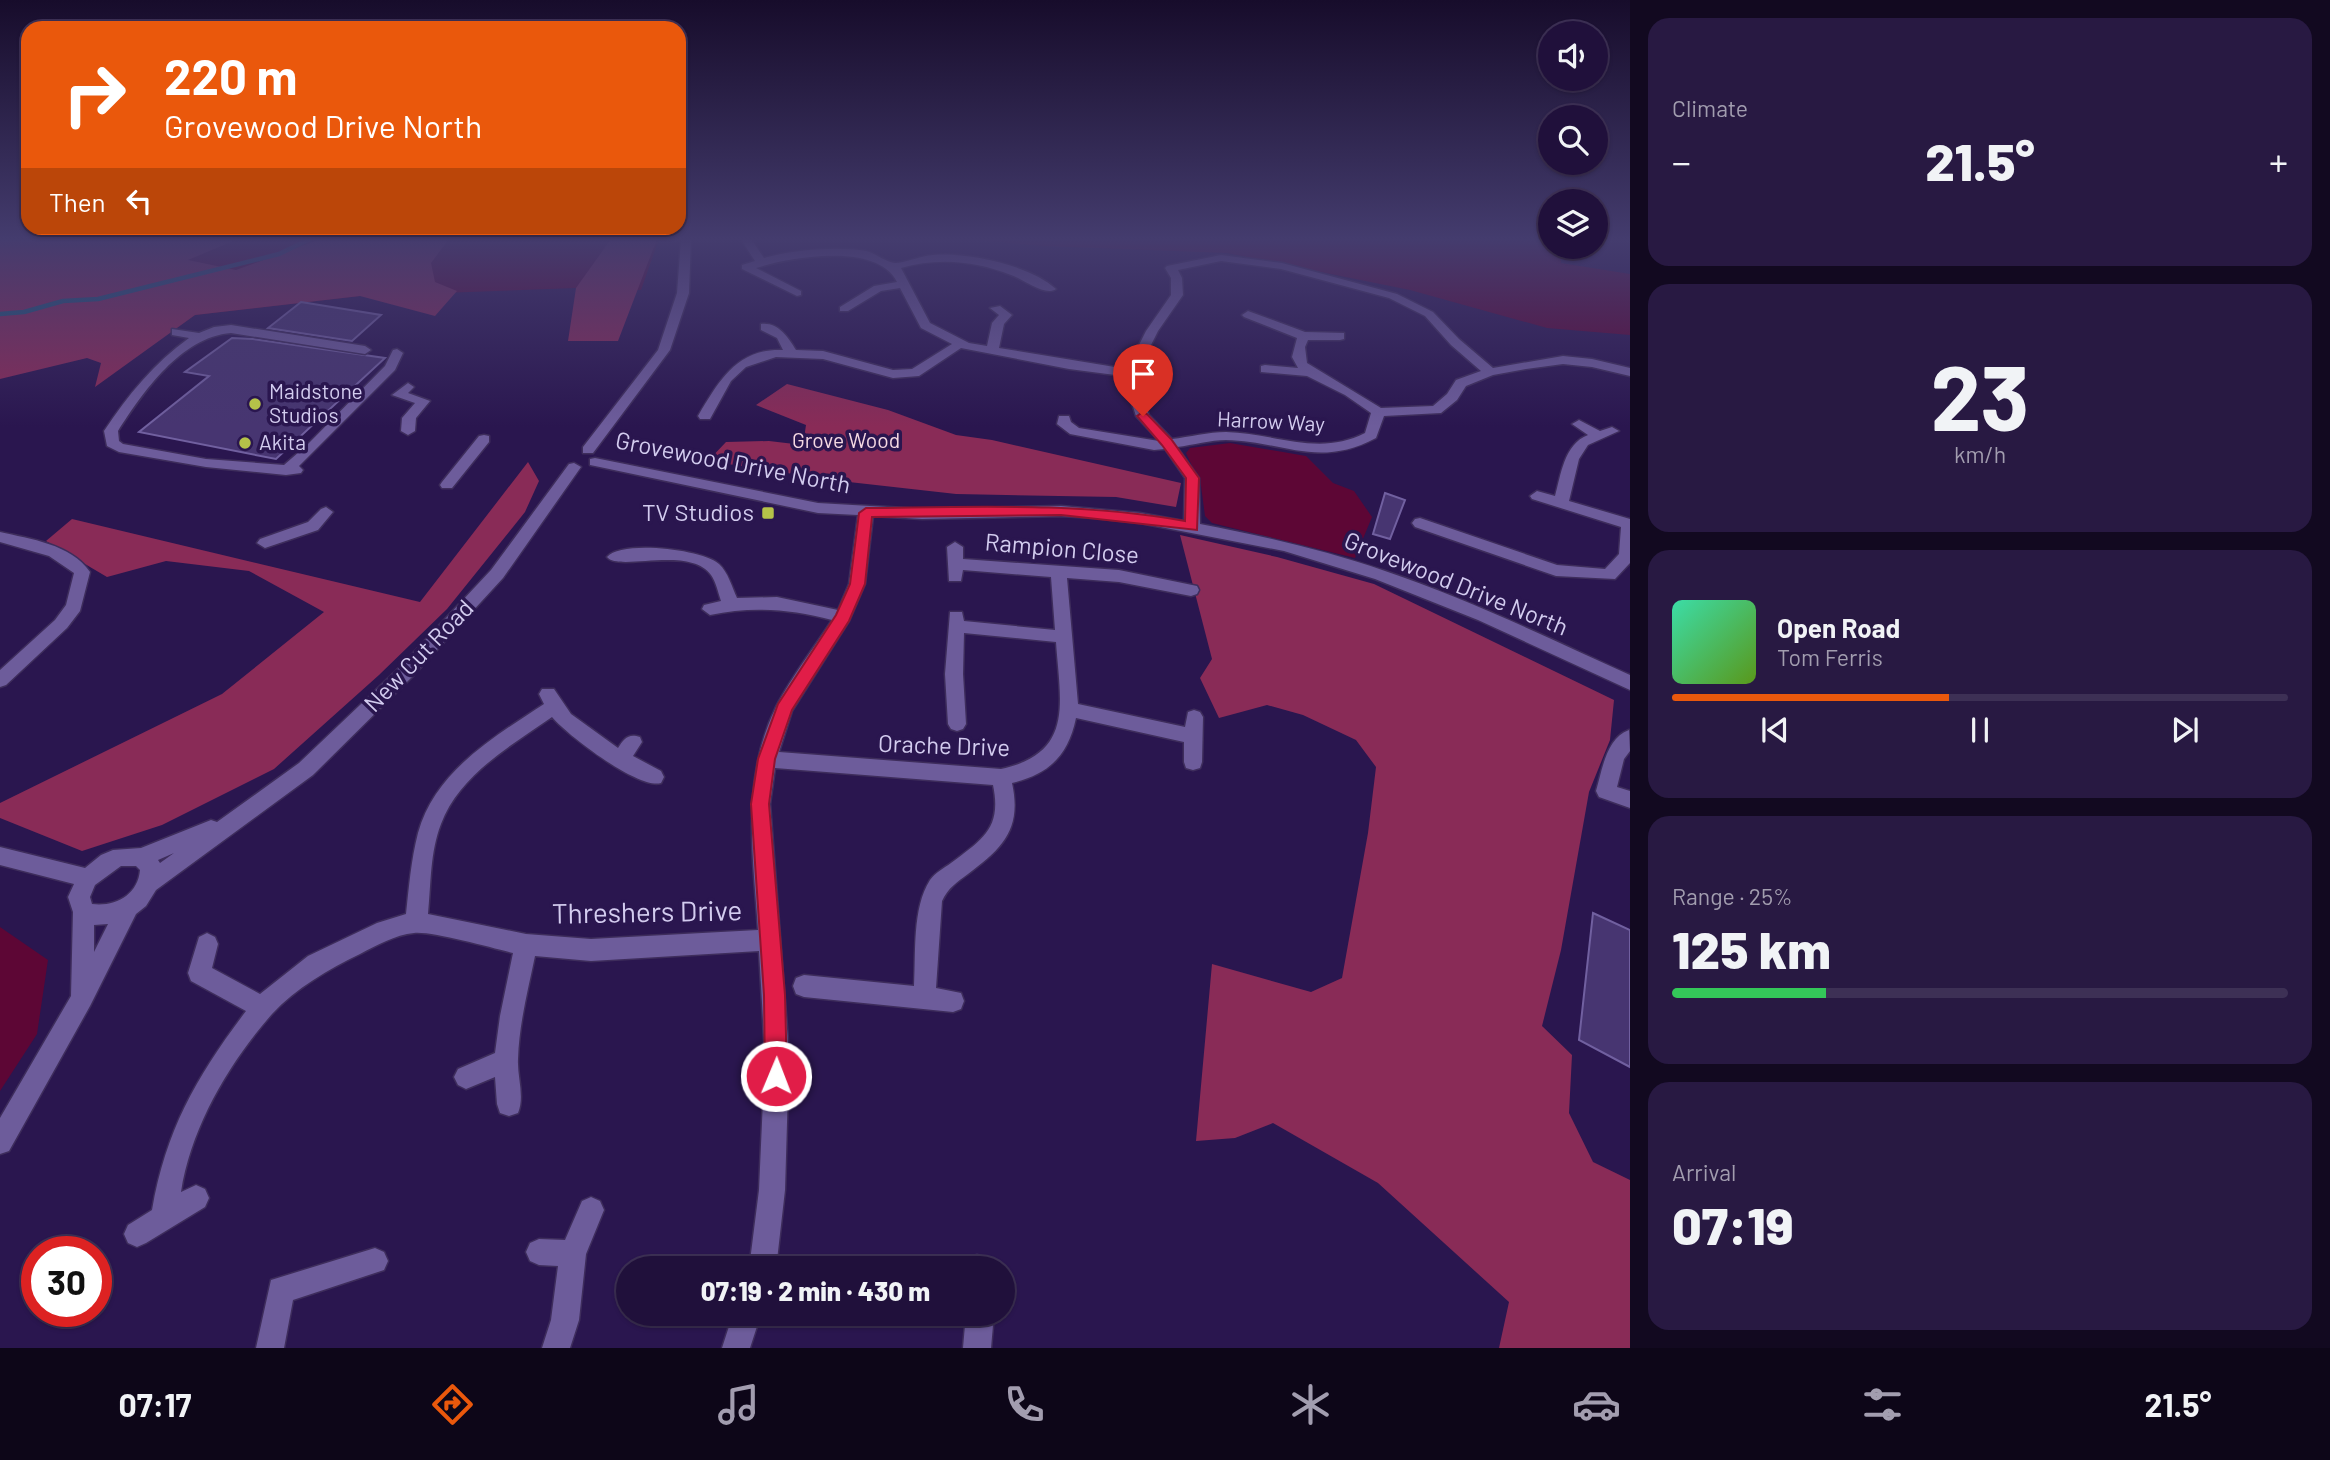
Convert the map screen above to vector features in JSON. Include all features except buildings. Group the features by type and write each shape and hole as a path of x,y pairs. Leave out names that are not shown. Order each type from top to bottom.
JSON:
{"street":[{"name":"New Cut Road","path":"0,1142 82,998 129,906 145,892 149,883 306,769 407,671 497,574 574,467 569,463 570,456 578,451 591,456 664,350 680,302"},
{"path":"844,309 855,302"},
{"path":"913,302 925,325 961,343 992,352 1131,373"},
{"path":"1175,302 1153,328 1129,377 1143,416 1192,478 1192,527"},
{"path":"1405,302 1429,314 1455,342 1490,372"},
{"path":"992,352 998,323 1006,315 996,308"},
{"path":"1248,315 1304,336 1340,336"},
{"path":"765,327 782,336 792,354"},
{"path":"365,350 231,330 210,331 168,362 138,394 111,431 112,443 122,448 206,463 291,470 391,367 397,353"},
{"path":"176,332 201,337"},
{"path":"1304,336 1299,343 1297,356 1307,372"},
{"path":"705,416 726,379 742,364 775,353 822,355 893,374 915,373 961,343"},
{"path":"1265,369 1307,372 1346,390 1378,412 1436,410 1452,397 1461,383 1490,372 1563,360 1592,363 1630,372"},
{"path":"408,387 399,395 423,401 409,418 408,431"},
{"name":"Harrow Way","path":"1064,419 1064,425 1075,431 1141,445 1168,445 1226,436 1305,449 1352,445 1371,435 1378,412"},
{"path":"1561,502 1572,459 1583,442 1605,434 1579,424"},
{"path":"447,485 484,439"},
{"name":"Grovewood Drive North","path":"591,456 778,500 866,513 1061,511 1140,518 1285,546 1381,575 1484,616 1630,683"},
{"path":"1420,523 1556,570 1609,575 1627,556 1629,524 1537,496"},
{"path":"265,543 313,526 326,512"},
{"path":"764,1256 772,1190 777,1055 760,804 767,759 784,709 843,617 857,584 866,513"},
{"path":"1447,532 1451,515"},
{"path":"0,537 50,550 71,559 82,572 74,607 61,624 0,680"},
{"path":"640,537 644,554"},
{"path":"615,557 644,554 700,560 715,569 731,604"},
{"name":"Rampion Close","path":"955,563 1119,576 1165,590 1191,590"},
{"name":"Orache Drive","path":"767,759 1001,777 1033,771 1053,756 1065,729 1069,709 1059,573"},
{"path":"710,608 731,604 783,602 843,617"},
{"path":"957,724 956,621 1065,637"},
{"path":"416,922 431,822 447,791 473,765 550,701 620,759 654,777"},
{"path":"1069,709 1194,737"},
{"path":"1193,762 1195,718"},
{"path":"1630,734 1615,756 1606,791 1630,800"},
{"path":"620,759 633,742"},
{"path":"924,999 931,900 939,884 988,847 1001,826 1007,805 1001,777"},
{"name":"New Cut Road","path":"82,998 84,912 79,906 79,897 88,878 97,869 120,857 141,858 236,819"},
{"path":"0,856 88,878"},
{"path":"141,858 151,867 149,883"},
{"path":"84,912 104,916 129,906"},
{"name":"Threshers Drive","path":"164,1217 172,1170 190,1120 218,1068 263,1008 316,964 385,930 416,922 526,945 591,950 770,940"},
{"path":"207,944 200,973 263,1008"},
{"name":"Threshers Drive","path":"509,1104 506,1060 511,1016 526,945"},
{"path":"804,986 953,1001"},
{"path":"466,1077 506,1060"},
{"path":"137,1234 196,1198"},
{"path":"556,1348 565,1321 573,1254 591,1210"},
{"path":"539,1252 573,1254"},
{"path":"270,1348 281,1290 375,1261"},
{"path":"736,1348 743,1326"},
{"path":"977,1348 978,1326"}],"shaded area":[{"path":"118,302 309,302 195,315 172,331"},
{"path":"1453,302 1630,302 1630,335 1547,328"},
{"path":"1230,443 1306,456 1333,483 1354,491 1372,517 1355,558 1212,523 1205,516 1201,486 1186,453 1190,448"},
{"path":"0,927 48,960 37,1034 0,1091"}],"green space":[{"path":"0,302 309,302 195,315 95,387 101,363 87,358 0,379"},
{"path":"382,302 447,302 435,316"},
{"path":"574,302 633,302 618,341 568,341"},
{"name":"Grove Wood","path":"787,384 888,410 956,435 992,440 1181,483 1176,507 1116,497 956,494 840,481 708,461 726,442 769,441 803,445 806,425 756,405"},
{"path":"528,462 539,481 525,512 447,609 379,675 274,769 162,825 82,851 0,818 0,803 222,694 324,612 249,571 166,561 107,577 46,541 72,519 420,602"},
{"path":"1180,535 1277,557 1374,584 1614,700 1610,740 1589,792 1561,950 1542,1026 1572,1055 1569,1113 1593,1162 1630,1180 1630,1348 1499,1348 1509,1302 1378,1183 1273,1123 1235,1138 1196,1141 1212,964 1311,992 1342,978 1368,833 1376,767 1356,740 1303,715 1267,705 1219,718 1200,678 1212,659"}],"waterway":[{"path":"0,314 24,312 60,302"}],"place":[{"name":"Maidstone Studios","path":"255,404"},
{"name":"Akita","path":"245,443"},
{"name":"TV Studios","path":"768,513"}],"route":[{"path":"776,1076 774,995 760,804 767,759 784,709 843,617 857,584 866,513 1061,511 1140,518 1192,527 1192,478 1167,442 1143,416"}]}
